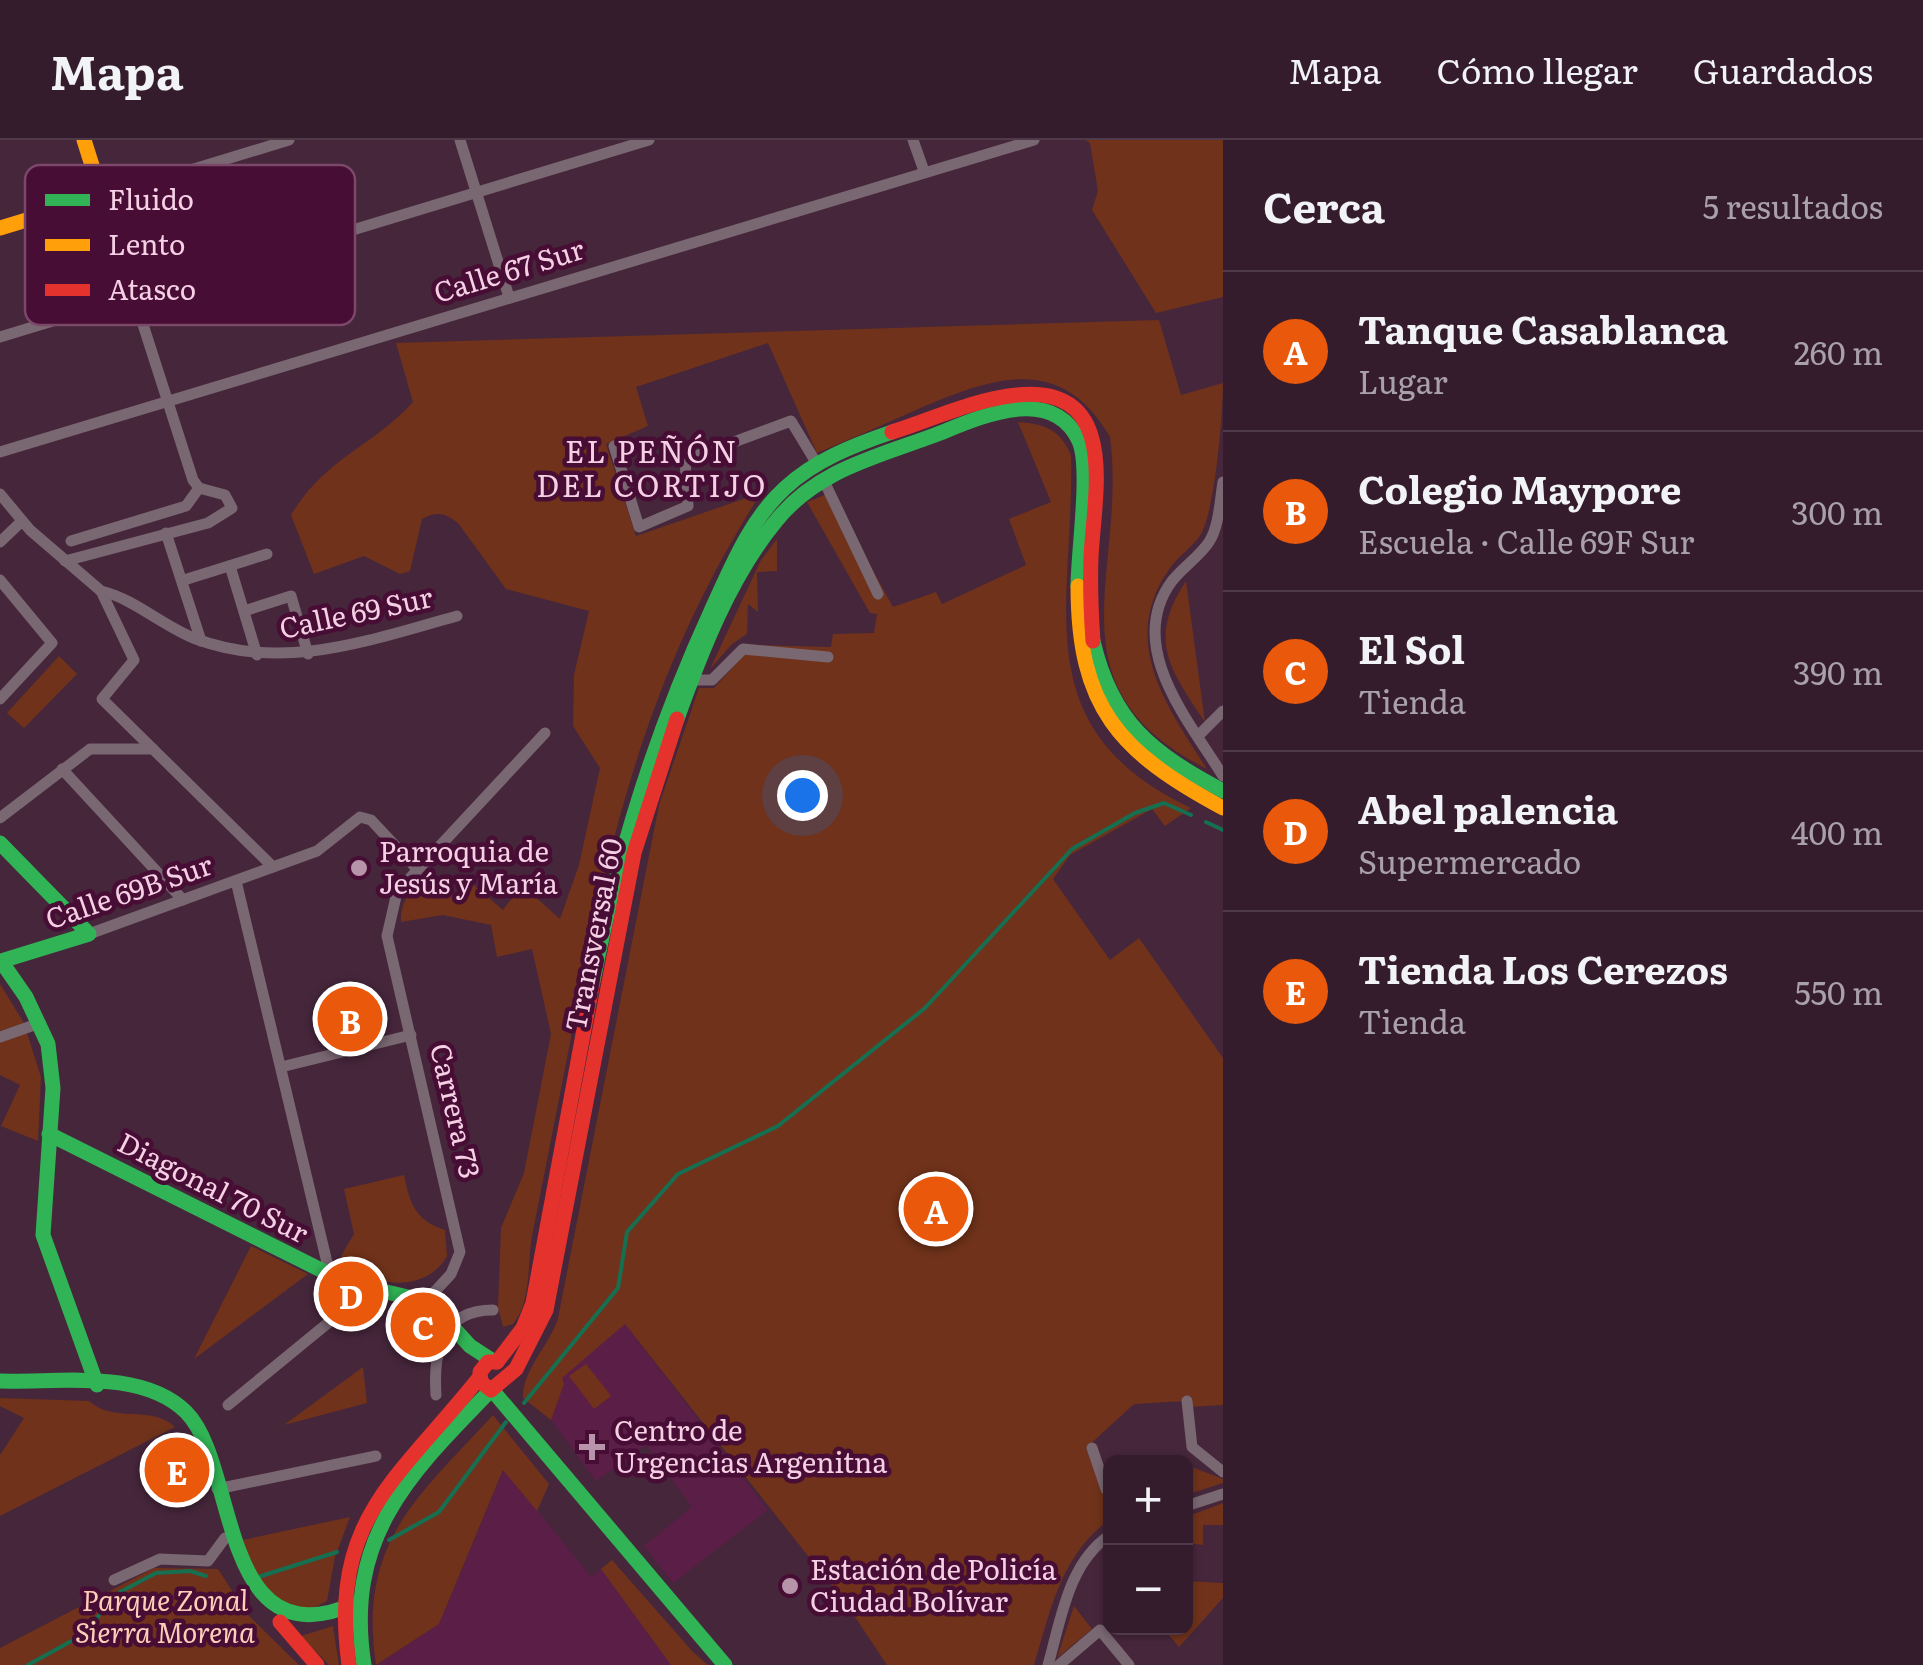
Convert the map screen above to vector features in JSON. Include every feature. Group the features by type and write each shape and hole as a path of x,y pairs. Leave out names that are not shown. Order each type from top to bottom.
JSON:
{"street":[{"path":"84,140 92,165"},
{"path":"207,165 289,140"},
{"path":"460,140 509,298"},
{"path":"355,230 649,140"},
{"path":"913,140 924,172"},
{"name":"Calle 67 Sur","path":"0,452 1034,140"},
{"path":"0,228 25,220"},
{"path":"0,336 37,325"},
{"path":"143,325 199,488"},
{"path":"770,515 820,471 1008,394 1044,396 1077,423 1097,455 1092,604 1100,676 1123,721 1143,744 1176,768 1223,791"},
{"path":"614,446 639,526 688,506 685,460 791,421 820,471 878,594"},
{"path":"1077,423 1084,462 1078,630 1095,701 1110,728 1140,762 1223,808"},
{"path":"1223,482 1212,538 1160,600 1154,634 1160,669 1223,776"},
{"path":"65,561 208,523 230,511 232,502 225,495 199,488"},
{"path":"71,542 186,506 199,488"},
{"path":"0,494 22,521 101,590 134,660 102,699 273,867"},
{"name":"Transversal 60","path":"349,1608 350,1559 366,1514 535,1339 546,1310 634,853 655,779 693,680 770,515"},
{"name":"Transversal 60","path":"493,1382 482,1368 495,1362 524,1328 533,1302 632,809 677,686 733,561 770,515"},
{"path":"0,542 22,521"},
{"path":"166,533 201,641"},
{"path":"184,580 267,554"},
{"path":"230,566 257,655"},
{"path":"0,580 52,643 0,700"},
{"name":"Calle 69 Sur","path":"101,590 201,641 257,655 308,654 457,616"},
{"path":"244,611 291,596 308,654"},
{"path":"693,680 712,680 743,649 828,658"},
{"path":"1198,736 1223,711"},
{"path":"417,870 546,733"},
{"path":"0,818 90,749 153,749"},
{"path":"62,769 183,900"},
{"name":"Calle 69B Sur","path":"0,961 90,934 317,851 360,817 371,820 417,870"},
{"path":"0,843 90,934"},
{"name":"Carrera 73","path":"417,870 397,892 388,924 460,1252 451,1274 427,1300"},
{"path":"236,882 330,1275"},
{"path":"0,961 40,1023 51,1058 43,1235 97,1385"},
{"path":"0,1036 40,1023"},
{"path":"281,1067 411,1035"},
{"name":"Diagonal 70 Sur","path":"49,1134 330,1275 367,1291 427,1300"},
{"path":"228,1404 367,1291"},
{"path":"427,1300 678,1614 725,1665"},
{"path":"436,1395 437,1350 467,1312 493,1310"},
{"path":"454,1329 495,1362 493,1382"},
{"path":"0,1381 144,1390 186,1412 204,1435 236,1574 318,1665"},
{"path":"1187,1401 1192,1447 1223,1472"},
{"path":"1092,1448 1103,1476"},
{"path":"217,1489 376,1456"},
{"path":"1193,1501 1223,1494"},
{"path":"114,1580 160,1559 208,1562 225,1538"},
{"path":"1048,1665 1068,1592 1094,1547 1103,1541"},
{"path":"277,1619 293,1626 314,1626 349,1608"},
{"path":"349,1608 349,1665"},
{"path":"349,1608 364,1665"},
{"path":"1059,1665 1100,1630 1129,1665"}],"shaded area":[{"path":"624,1323 768,1510 673,1583 644,1546 692,1507 646,1445 596,1481 551,1420 564,1384 561,1378"},
{"path":"504,1469 591,1577 601,1569 671,1665 377,1665 439,1624"}],"green space":[{"path":"1085,140 1223,140 1223,297 1156,313 1092,210 1098,191 1090,143"},
{"path":"1159,320 1181,395 1223,383 1217,461 1206,522 1198,539 1170,568 1155,595 1148,621 1148,647 1154,672 1177,721 1207,769 1157,736 1126,701 1109,663 1104,623 1113,487 1110,437 1090,410 1069,392 1047,382 998,382 944,398 817,453 768,343 636,387 648,426 606,444 636,536 761,493 727,549 672,663 630,781 585,967 532,1236 526,1293 513,1324 503,1327 498,1307 501,1228 524,1173 551,1034 532,949 497,957 491,925 443,915 401,922 401,914 409,893 428,870 455,895 469,881 503,910 522,885 560,919 579,865 600,768 573,726 574,675 589,611 506,589 458,523 441,514 422,519 410,571 400,574 364,556 314,574 291,515 319,479 413,402 396,343"},
{"path":"1018,422 1050,429 1062,439 1071,455 1066,612 1069,658 1080,701 1102,740 1137,776 1191,808 1165,826 1152,809 1070,855 1053,879 1110,960 1139,938 1223,1058 1223,1405 1188,1407 1186,1401 1134,1404 1086,1448 1103,1489 1103,1525 1080,1549 1060,1584 1034,1665 887,1665 849,1608 625,1324 562,1378 564,1384 551,1420 523,1398 524,1388 558,1318 659,805 699,688 714,688 753,645 831,647 833,634 874,633 877,614 870,613 807,502 830,493 893,607 936,592 942,604 1026,565 1009,519 1051,502"},
{"path":"777,539 777,571 757,572 758,612 748,604 747,634 732,644 710,669 761,560"},
{"path":"1186,581 1205,722 1173,670 1168,654 1168,620"},
{"path":"59,656 77,674 24,728 7,713"},
{"path":"0,984 24,1023 0,1031"},
{"path":"27,1033 41,1077 38,1141 1,1126 20,1085 0,1075 0,1041"},
{"path":"404,1175 420,1216 445,1230 447,1256 425,1277 395,1283 365,1275 341,1256 354,1234 344,1189"},
{"path":"251,1246 308,1274 194,1359"},
{"path":"586,1364 611,1396 594,1409 569,1376"},
{"path":"363,1367 367,1403 284,1425"},
{"path":"0,1398 89,1401 110,1412 155,1416 175,1427 0,1516 0,1455 24,1418 0,1406"},
{"path":"493,1415 549,1484 537,1511 503,1470 439,1624 376,1665 373,1622 376,1586 385,1554 418,1498"},
{"path":"1193,1468 1223,1479 1223,1483 1193,1493"},
{"path":"1223,1503 1223,1525 1203,1525 1203,1545 1193,1544 1193,1514"},
{"path":"350,1517 335,1557 327,1601 303,1614 280,1604 262,1586 238,1541"},
{"path":"612,1560 708,1665 671,1665 601,1569"},
{"name":"Parque Zonal Sierra Morena","path":"154,1568 218,1569 247,1614 299,1665 0,1665 0,1648"},
{"path":"1193,1581 1223,1583 1223,1598 1193,1631"},
{"path":"1074,1606 1092,1629 1057,1658"},
{"path":"333,1626 339,1665 329,1665 301,1636"},
{"path":"1169,1635 1190,1635 1179,1647"}],"waterway":[{"path":"524,1403 618,1288 627,1232 678,1174 778,1126 925,1008 1072,849 1135,813 1164,803 1191,815"},
{"path":"1206,822 1223,830"},
{"path":"389,1540 439,1512 506,1422"},
{"path":"255,1578 337,1552"},
{"path":"28,1665 93,1629 105,1600 156,1573 190,1571 206,1576"}],"traffic: fast":[{"path":"677,719 707,642 744,566 792,504 849,467 991,414 1032,409 1051,413 1067,423 1079,441 1084,490 1078,586"},
{"path":"593,981 614,885 656,747 691,656 742,546 772,501 797,478 836,454 892,432"},
{"path":"1093,641 1111,694 1138,732 1175,763 1223,791"},
{"path":"0,843 89,934 1,961 26,997 48,1044 53,1088 43,1235 97,1385"},
{"path":"49,1134 347,1283 430,1302 470,1346 493,1361"},
{"path":"0,1381 122,1383 167,1398 186,1412 203,1438 239,1550 255,1584 278,1607 311,1615 356,1603"},
{"path":"364,1665 360,1620 364,1580 389,1512 433,1451 491,1390"},
{"path":"493,1391 725,1665"}],"traffic: slow":[{"path":"84,140 92,165"},
{"path":"0,228 25,220"},
{"path":"1078,586 1086,664 1096,695 1112,722 1156,767 1223,808"}],"traffic: jam":[{"path":"892,432 1001,397 1050,397 1073,407 1087,425 1094,449 1093,641"},
{"path":"497,1362 488,1362 480,1372 481,1382 491,1390 516,1369 546,1310 634,853 677,719"},
{"path":"497,1362 523,1328 533,1303 593,981"},
{"path":"349,1665 345,1615 349,1573 359,1537 396,1476 479,1378"},
{"path":"280,1622 317,1665"}],"place":[{"name":"Parroquia de Jesús y María","path":"359,868"},
{"name":"Colegio Maypore","path":"350,1019"},
{"name":"Tanque Casablanca","path":"936,1209"},
{"name":"Abel palencia","path":"351,1294"},
{"name":"El Sol","path":"423,1325"},
{"name":"Centro de Urgencias Argenitna","path":"592,1447"},
{"name":"Tienda Los Cerezos","path":"177,1470"},
{"name":"Estación de Policía Ciudad Bolívar","path":"790,1586"}],"district":[{"name":"EL PEÑÓN DEL CORTIJO","path":"652,470"}]}
